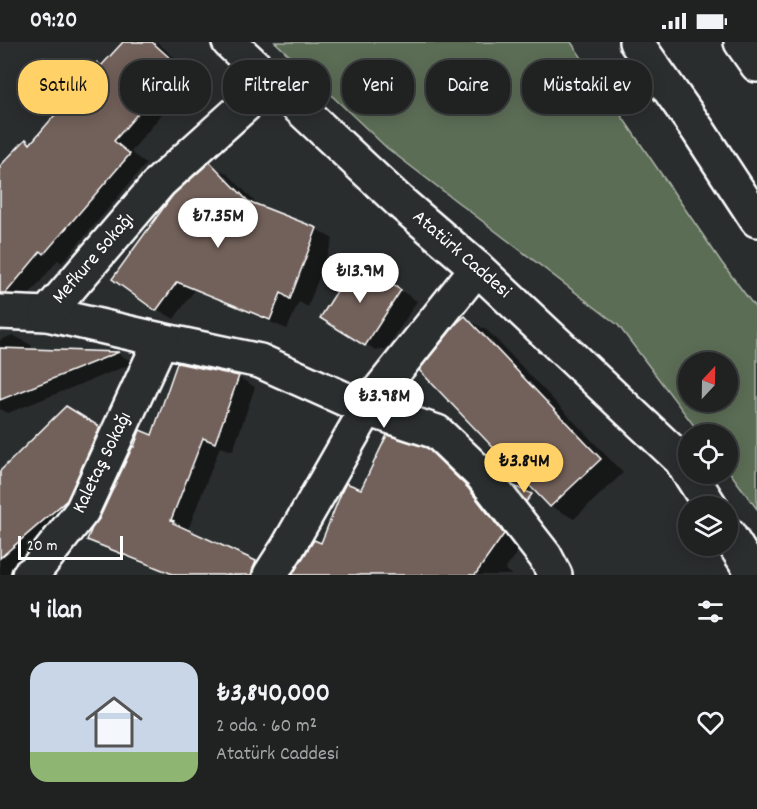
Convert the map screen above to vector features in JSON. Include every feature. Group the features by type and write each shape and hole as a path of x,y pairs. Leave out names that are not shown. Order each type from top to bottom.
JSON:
{"main road":[{"name":"Atatürk Caddesi","path":"229,42 249,60"},
{"path":"636,42 698,130 757,220"},
{"path":"741,42 757,65"},
{"name":"Mefkure Sokağı","path":"47,314 160,182 235,114"},
{"name":"Atatürk Caddesi","path":"307,114 400,202 477,268 678,457"},
{"path":"270,575 372,400 477,268"},
{"path":"0,312 47,314 260,361 367,409 437,432 482,475 545,556 555,575"},
{"name":"Kaletaş Sokağı","path":"29,575 82,511 161,340"},
{"path":"738,550 754,575"}],"green space":[{"path":"275,42 571,42 583,60 522,60 522,114 620,114 757,310 757,509 738,483 738,424 693,424 684,412 738,412 738,352 678,352 678,405 618,325 387,148 351,114 414,114 414,60 342,60 342,105 330,94 330,60 294,60"}],"building":[{"path":"123,42 152,42 171,59 120,60 120,114 137,114 114,141 130,154 44,254 41,251 6,293 0,293 0,166 26,139 30,144 56,114 108,114 106,60"},
{"path":"210,162 248,201 317,228 290,299 281,293 270,320 177,282 156,311 112,279 173,195"},
{"path":"356,261 401,290 365,346 320,318"},
{"path":"465,316 601,459 550,507 419,370"},
{"path":"0,348 119,352 0,400"},
{"path":"177,363 239,376 215,443 203,438 171,520 174,521 173,523 256,561 251,575 175,575 87,540 134,447 140,430 152,435"},
{"path":"66,406 100,427 67,500 0,558 0,471"},
{"path":"387,435 427,448 468,488 504,534 475,575 292,575 314,540 321,543 346,483 361,489"},
{"path":"514,486 532,494 526,502"}]}
